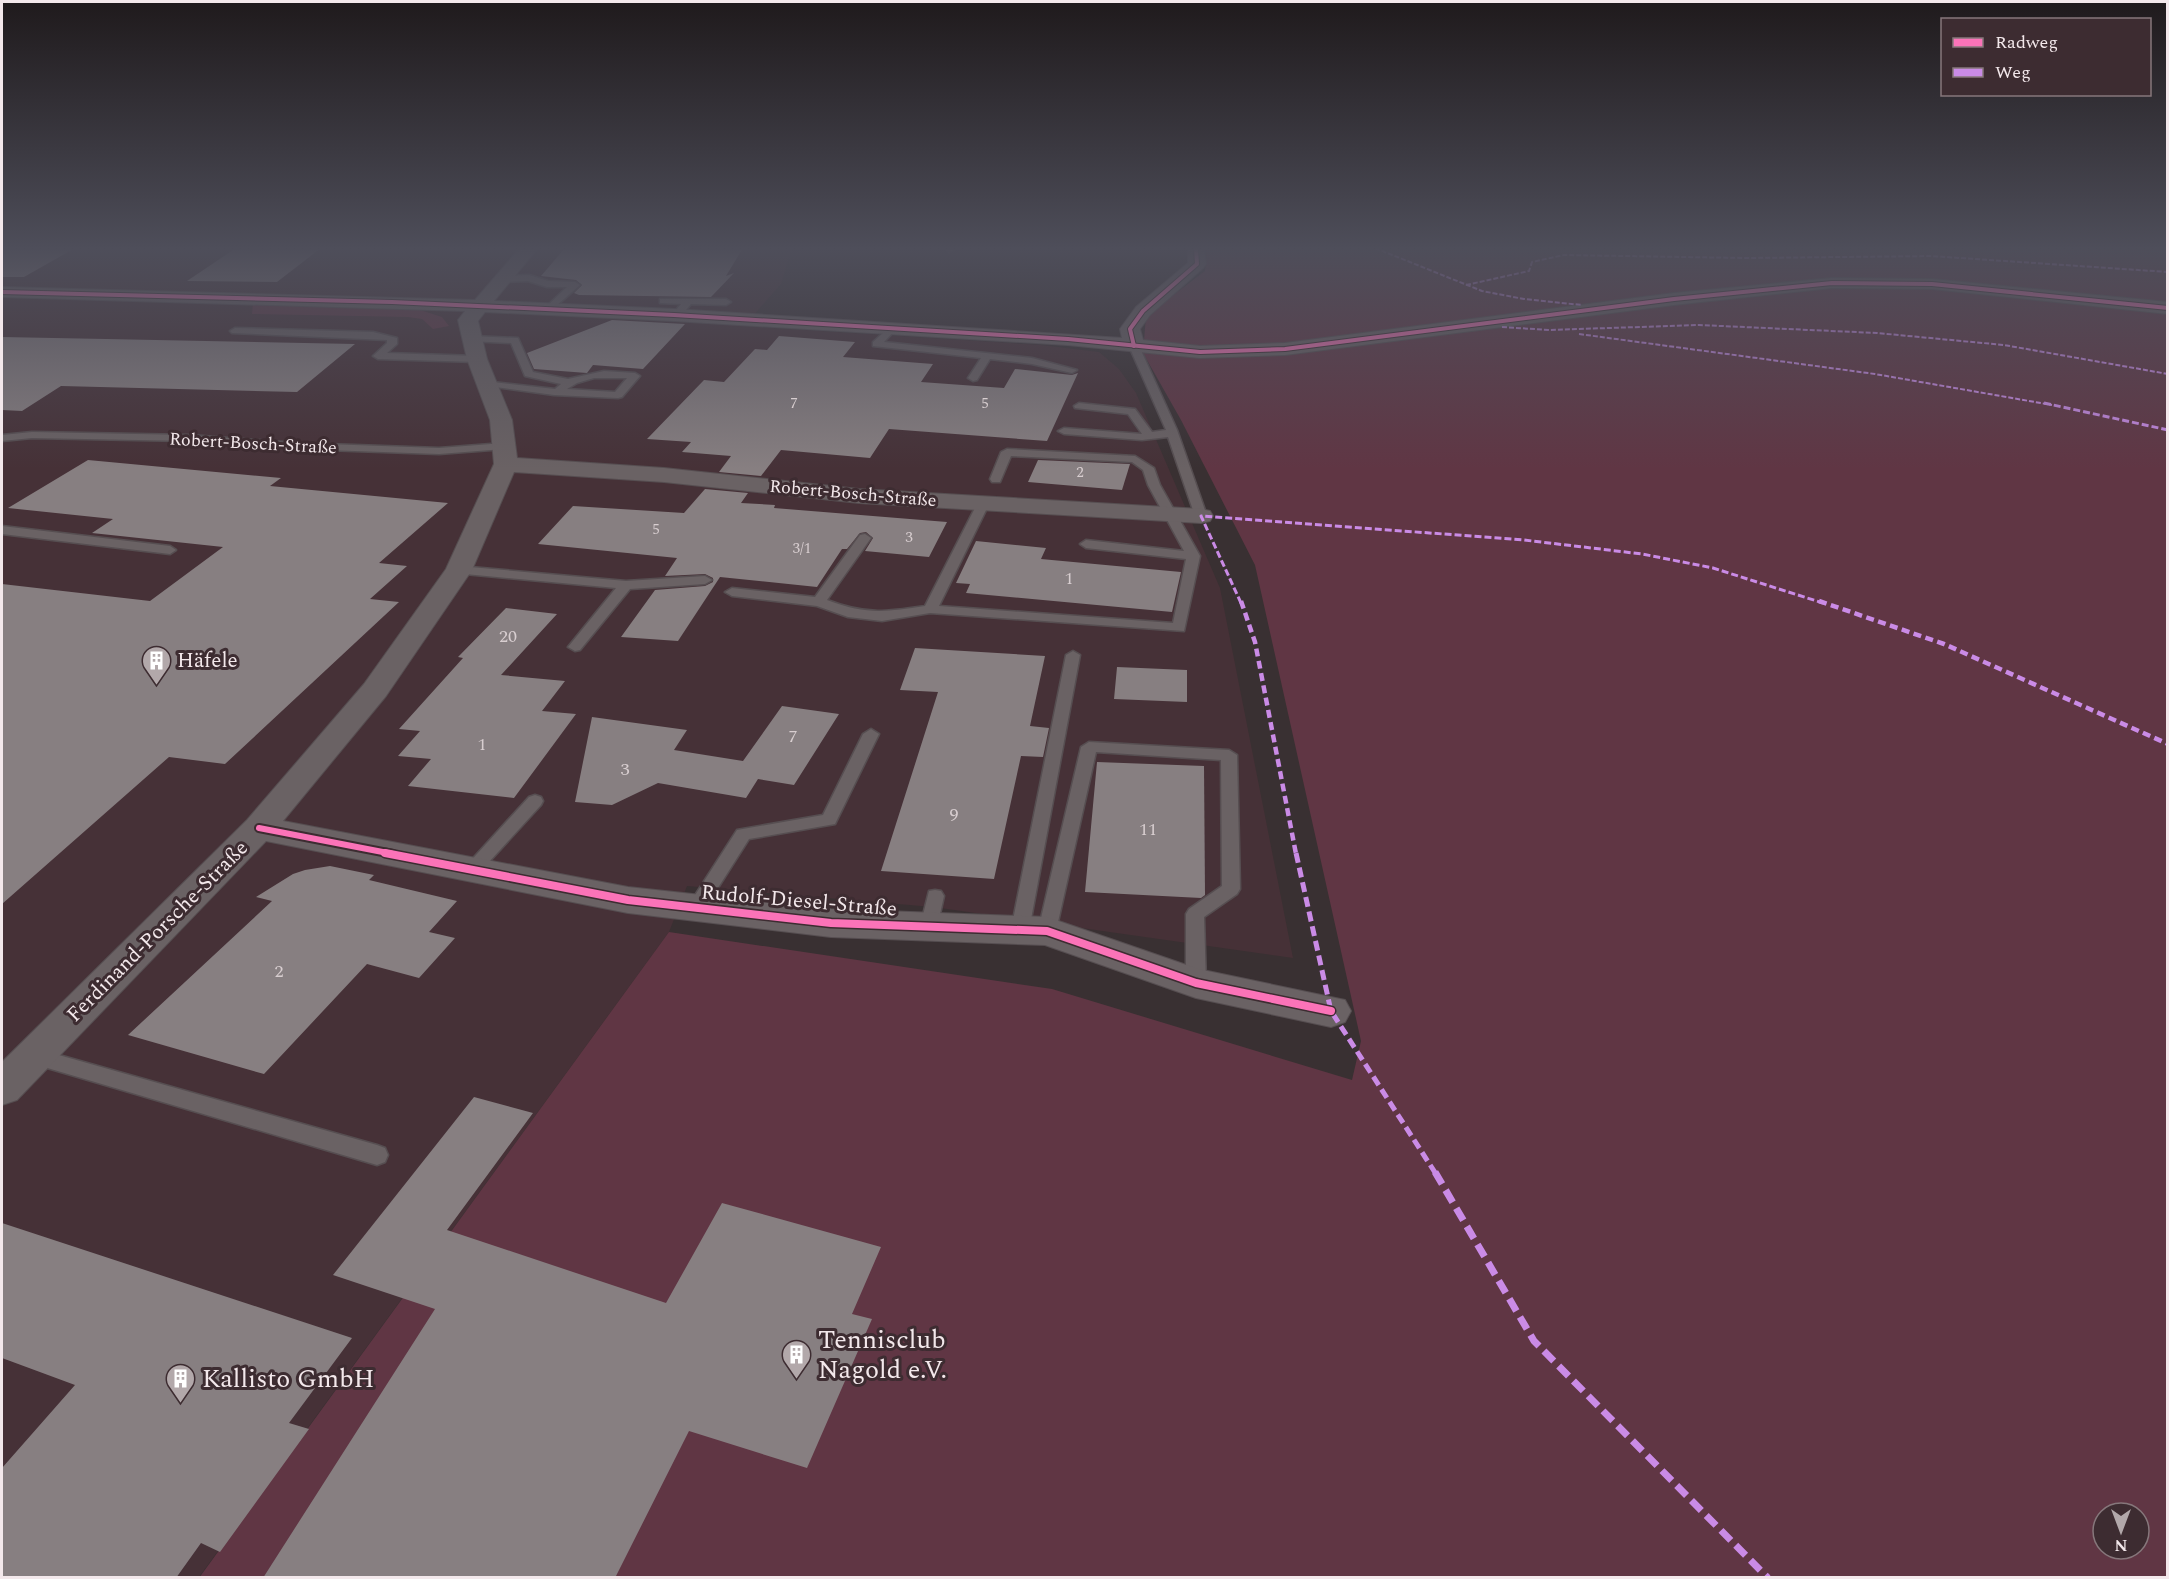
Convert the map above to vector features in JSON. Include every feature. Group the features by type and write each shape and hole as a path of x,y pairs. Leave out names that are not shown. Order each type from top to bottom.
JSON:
{"street":[{"path":"468,322 477,359 501,420 505,455"},
{"path":"830,322 1068,339 1200,352 1285,349 1495,322"},
{"path":"1134,346 1130,328 1135,322"},
{"name":"Robert-Bosch-Straße","path":"505,455 859,496 1201,516"},
{"name":"Ferdinand-Porsche-Straße","path":"2,1088 260,828 375,690 459,570 505,455"},
{"name":"Rudolf-Diesel-Straße","path":"260,828 627,900 831,923 932,912 1033,931 1196,983 1331,1011"}],"lane":[{"path":"892,328 877,344 988,355 1032,361 1072,370"},
{"path":"235,331 373,335 392,338 392,344 378,356 477,359"},
{"path":"471,339 515,340 529,374 566,382 612,373 634,376 618,395 558,392 488,383"},
{"path":"1134,346 1172,433 1201,516"},
{"path":"973,378 988,355"},
{"path":"558,392 566,382"},
{"path":"1079,406 1131,411 1149,436"},
{"path":"1064,432 1149,436 1172,433"},
{"name":"Robert-Bosch-Straße","path":"2,438 32,435 178,438 298,447 505,455"},
{"path":"732,592 819,602 848,614 882,617 930,609 1179,628 1193,556 1169,515 1148,468 1135,459 1007,452 996,479"},
{"path":"930,609 983,504"},
{"path":"2,530 170,550"},
{"path":"819,602 865,538"},
{"path":"1086,544 1193,556"},
{"path":"459,570 626,585 705,580"},
{"path":"575,647 626,585"},
{"path":"1033,931 1073,655"},
{"path":"696,908 743,834 829,820 871,734"},
{"path":"1033,931 1089,747 1228,755 1231,889 1196,914 1196,983"},
{"path":"472,870 535,801"},
{"path":"34,1056 377,1155"}],"shaded area":[{"path":"2,322 748,322 744,326 1041,345 1099,352 1119,369 1136,393 1220,588 1293,958 933,907 687,886 669,932 199,1577 2,1578"},
{"path":"425,322 446,322 449,326 433,329"},
{"path":"1146,322 2167,322 2167,1577 199,1578 669,932 1052,989 1352,1080 1361,1041 1255,565 1181,420 1143,353"}],"building":[{"path":"608,322 685,324 643,369 593,365 587,373 534,369 527,353"},
{"path":"779,336 855,342 843,357 933,364 921,382 1004,388 1015,369 1072,375 1078,373 1047,441 889,429 870,458 781,450 761,476 719,472 731,456 682,452 691,442 647,439 704,380 724,382 755,349 767,350"},
{"path":"2,337 355,344 297,392 61,386 22,411 2,410"},
{"name":"Häfele","path":"88,460 281,478 270,486 448,503 379,563 407,566 370,599 399,602 225,764 169,757 2,904 2,584 150,601 223,547 92,533 113,519 8,508"},
{"path":"1038,460 1130,464 1122,490 1028,482"},
{"path":"705,489 748,493 741,503 775,505 774,508 947,522 929,557 865,551 873,538 866,532 860,533 847,549 842,549 817,587 720,577 678,641 621,637 655,590 705,586 713,582 713,578 705,574 665,576 677,558 538,544 573,506 684,513"},
{"path":"976,541 1046,548 1041,559 1181,572 1172,612 966,593 970,584 956,583"},
{"path":"506,608 557,614 501,675 565,681 542,711 576,714 514,798 408,786 431,759 398,756 420,731 399,729 463,658 458,657"},
{"path":"915,648 1045,656 1030,726 1049,728 1043,757 1021,756 994,879 881,871 938,692 900,690"},
{"path":"1117,667 1187,670 1187,702 1114,699"},
{"path":"782,706 839,714 794,785 758,779 746,798 658,783 612,805 575,802 592,717 687,730 674,750 743,761"},
{"path":"1097,762 1204,766 1205,895 1201,898 1085,892"},
{"path":"330,866 374,875 369,880 457,901 429,932 455,938 419,978 367,964 264,1074 128,1035 272,901 256,897 293,874"},
{"path":"474,1097 533,1113 447,1230 666,1303 722,1203 881,1247 852,1314 872,1319 807,1468 689,1431 615,1578 263,1578 435,1309 333,1275"},
{"name":"Kallisto GmbH","path":"2,1223 352,1338 289,1423 309,1429 220,1552 201,1543 176,1578 2,1578 2,1468 75,1385 2,1358"}],"marked path":[{"path":"1502,327 1549,330 1699,325 1877,333 2004,345 2168,374"},
{"path":"1579,334 1875,374 2022,399 2168,430"},
{"path":"1768,1578 1534,1341 1437,1176 1331,1011 1285,803 1255,642 1240,599 1201,516 1524,540 1642,554 1713,568 1772,585 1944,644 2168,744"}],"cycle path":[{"path":"784,322 1068,339 1200,352 1285,349 1497,322"},
{"path":"1134,346 1130,329 1135,322"},
{"path":"259,828 628,900 831,923 1047,931 1196,983 1331,1011"}],"place":[{"name":"Häfele","path":"156,686"},
{"name":"Tennisclub Nagold e.V.","path":"797,1380"},
{"name":"Kallisto GmbH","path":"181,1404"}]}
